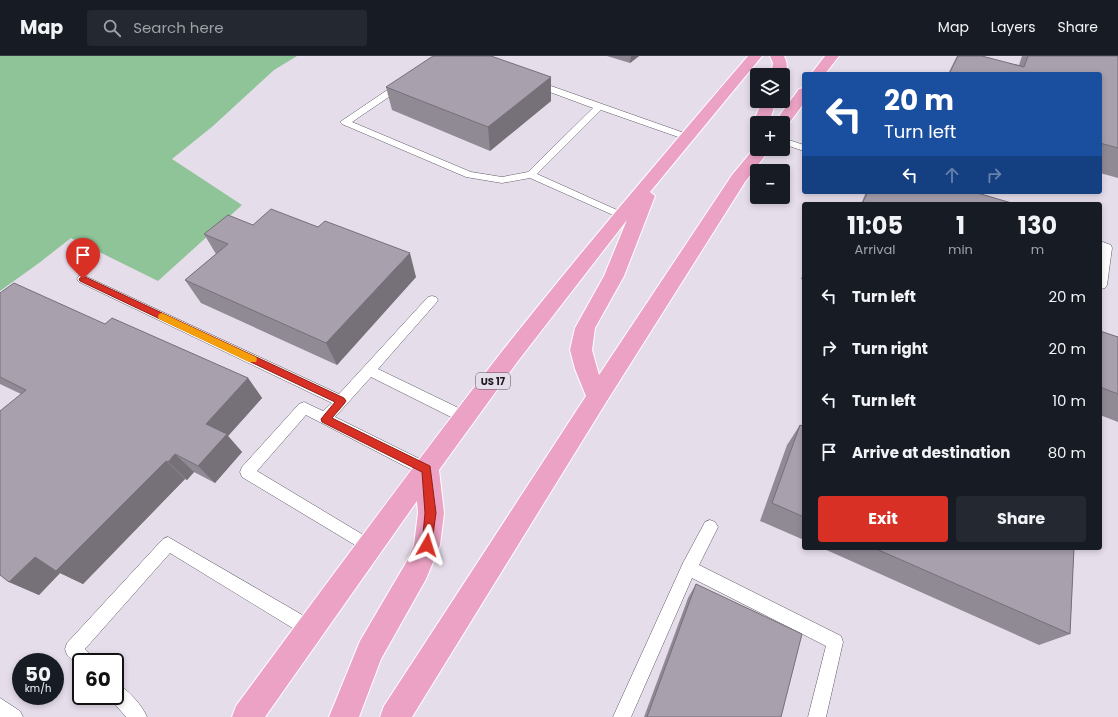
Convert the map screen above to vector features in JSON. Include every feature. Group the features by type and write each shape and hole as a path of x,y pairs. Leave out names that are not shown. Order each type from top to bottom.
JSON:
{"main road":[{"name":"US 17","path":"246,717 549,306 655,175 755,56"},
{"path":"777,56 780,60 780,68"},
{"path":"820,72 832,56"},
{"path":"787,116 802,95"},
{"path":"738,179 750,151"},
{"path":"395,717 597,396 738,179 756,156"},
{"path":"597,396 586,369 581,350 585,328 614,276 655,175"},
{"path":"344,717 370,651 417,570 427,545 431,513 427,470"}],"lane":[{"path":"410,78 345,122 469,175 502,180 531,175 622,216"},
{"path":"526,80 687,137"},
{"path":"531,175 600,107"},
{"path":"790,143 802,147"},
{"path":"1102,247 1107,248 1102,279"},
{"path":"83,279 341,401"},
{"path":"325,419 432,300"},
{"path":"369,370 466,418"},
{"path":"370,547 247,472 304,408 427,470"},
{"path":"622,717 689,568 710,527"},
{"path":"77,653 74,650 168,544 310,630"},
{"path":"689,568 835,642 818,717"},
{"path":"124,702 138,717"},
{"path":"0,707 14,717"}],"green space":[{"path":"0,56 297,56 274,70 213,126 172,159 242,205 158,281 71,238 0,291"}],"building":[{"path":"433,56 491,56 551,77 488,127 386,87"},
{"path":"958,56 982,56 1024,67 1028,56 1118,56 1118,148 1102,144 1102,72 950,72"},
{"path":"867,194 981,194 1008,202 863,202"},
{"path":"271,209 318,227 325,221 410,253 326,343 185,280 228,244 204,234 228,215 253,225"},
{"path":"14,283 105,324 112,318 248,378 206,424 227,434 198,466 175,454 168,462 166,461 56,571 35,557 9,582 0,575 0,411 26,390 0,377 0,293"},
{"path":"1102,332 1118,337 1118,394 1102,388"},
{"path":"800,425 802,426 802,516 772,503"},
{"path":"879,550 1074,550 1070,634"},
{"path":"696,584 802,634 781,717 647,717"}],"slow traffic":[{"path":"162,317 252,359"}],"route":[{"path":"83,279 341,401 325,419 427,470 431,513 427,545"}]}
